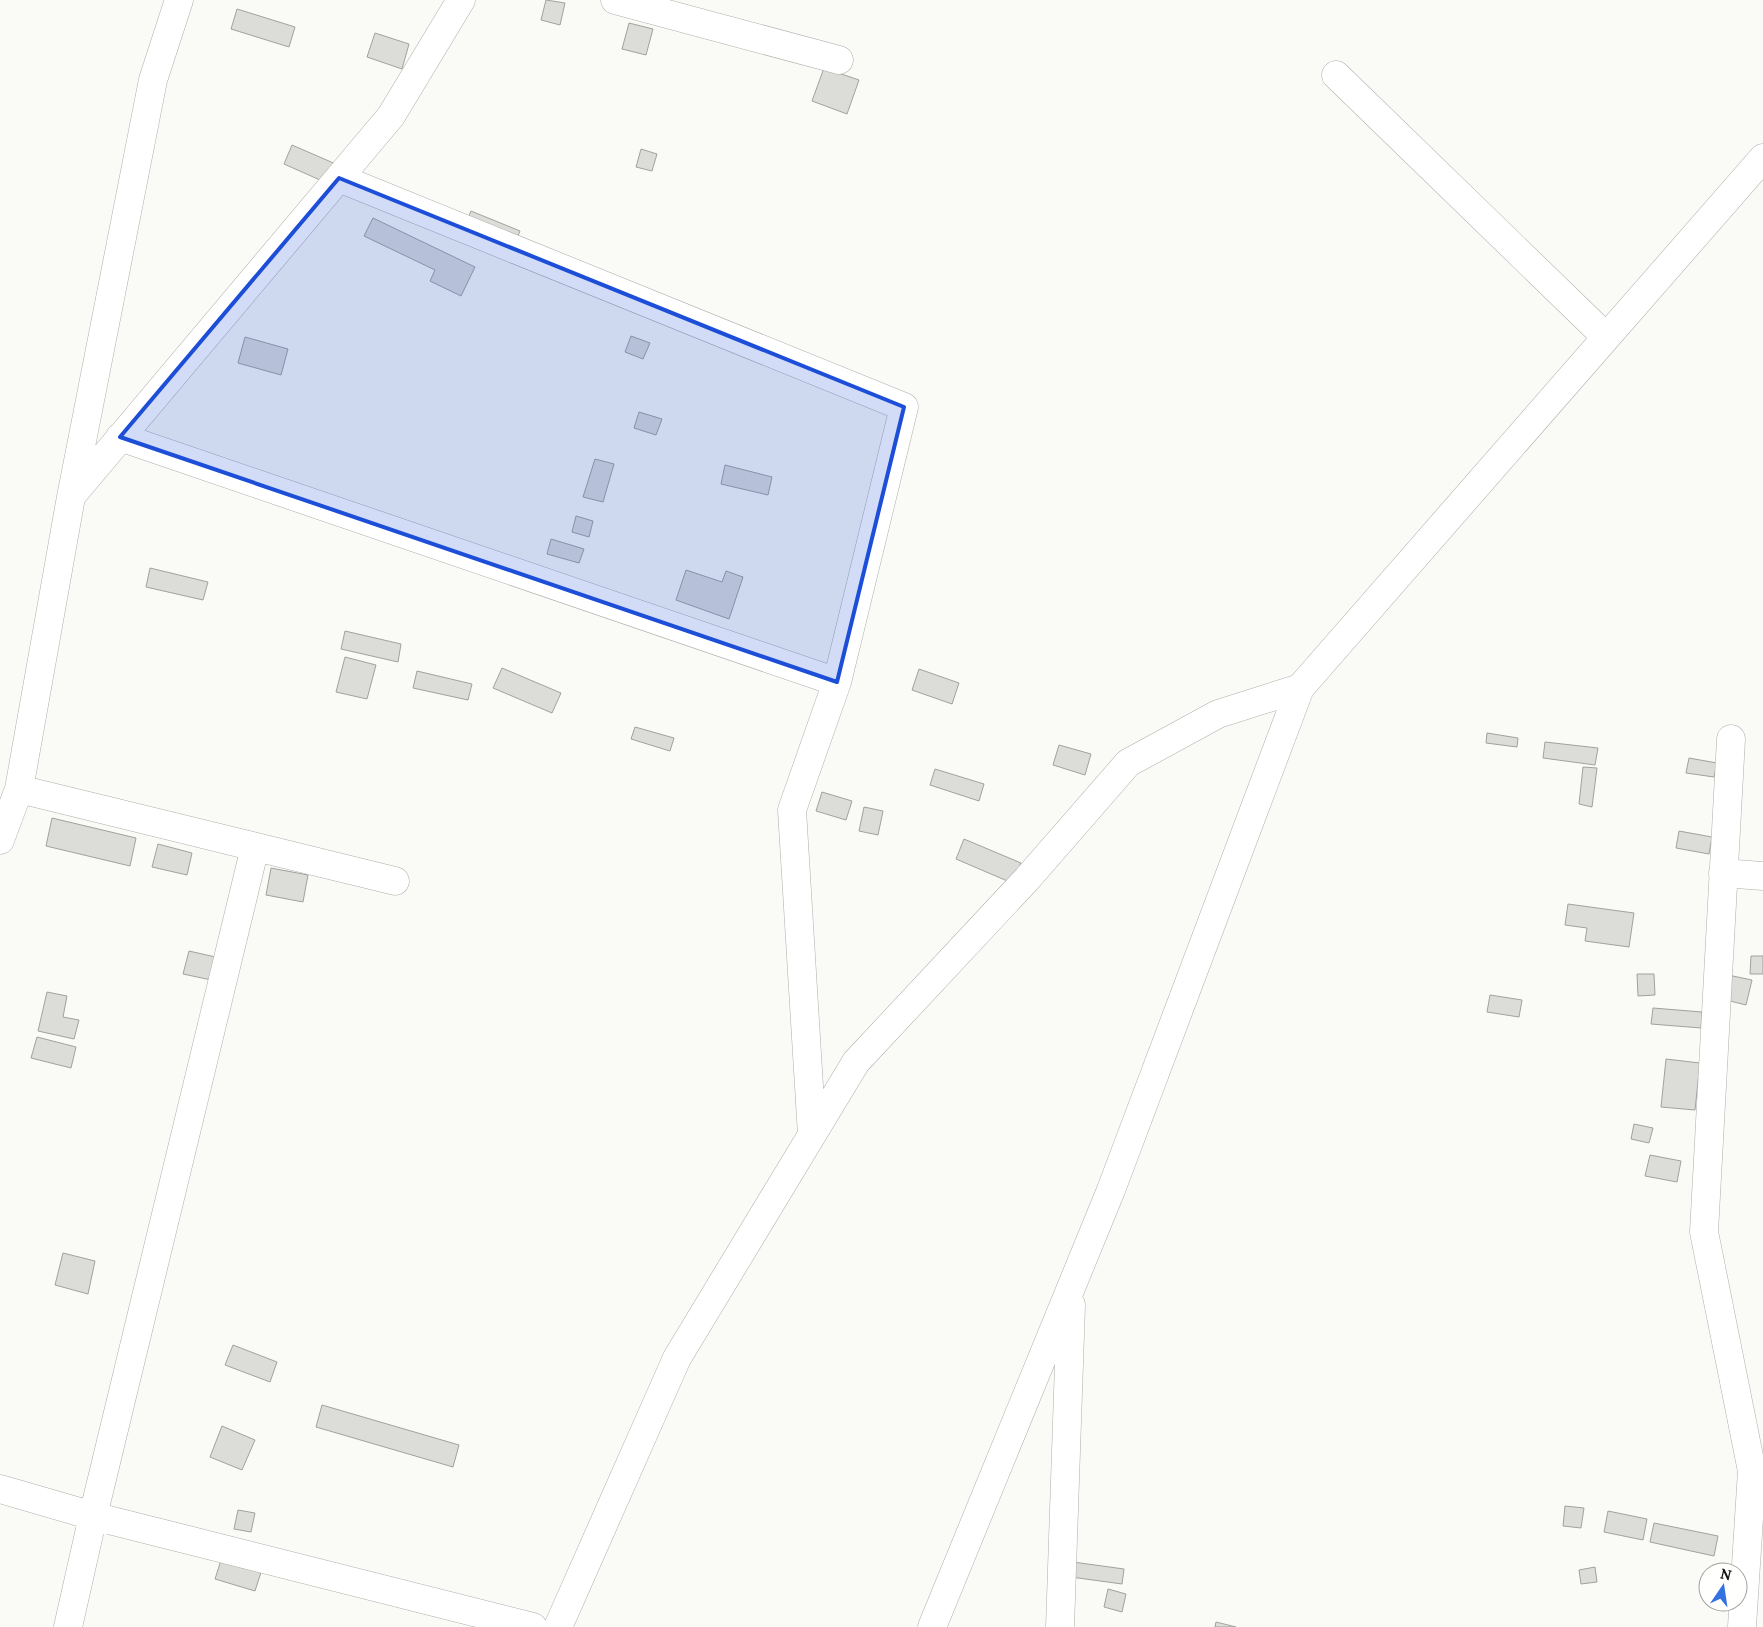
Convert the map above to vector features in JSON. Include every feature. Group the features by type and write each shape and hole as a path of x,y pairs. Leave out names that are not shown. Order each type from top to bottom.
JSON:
{"street":[{"path":"0,840 19,788 71,497 153,80 179,0"},
{"path":"71,497 391,116 461,0"},
{"path":"615,0 839,60"},
{"path":"1336,75 1606,337"},
{"path":"932,1627 1111,1190 1300,688 1763,158"},
{"path":"339,178 904,407 838,682 792,810 812,1135"},
{"path":"120,437 838,682"},
{"path":"558,1627 677,1358 856,1062 1027,879 1128,763 1218,714 1300,688"},
{"path":"1731,739 1704,1232 1752,1471 1742,1627"},
{"path":"19,788 395,882"},
{"path":"68,1627 93,1516 255,847"},
{"path":"1723,873 1763,876"},
{"path":"1060,1627 1072,1286"},
{"path":"0,1489 93,1516 533,1627"}],"highlighted area":[{"path":"339,178 904,407 837,682 120,437"}],"building":[{"path":"546,0 565,3 560,25 541,20"},
{"path":"237,9 295,27 289,47 231,29"},
{"path":"629,23 653,29 646,55 622,49"},
{"path":"375,33 409,44 402,69 367,57"},
{"path":"824,68 859,80 847,114 812,101"},
{"path":"292,145 338,165 329,184 284,164"},
{"path":"641,149 657,154 652,171 636,167"},
{"path":"471,211 520,231 513,248 464,228"},
{"path":"373,218 475,267 461,296 430,281 435,270 364,236"},
{"path":"631,336 650,343 643,359 625,352"},
{"path":"245,337 288,349 281,375 238,363"},
{"path":"639,412 662,419 656,435 634,428"},
{"path":"595,459 614,464 603,502 583,497"},
{"path":"725,465 772,477 768,495 721,484"},
{"path":"576,516 593,521 589,537 572,532"},
{"path":"551,539 584,549 579,563 547,554"},
{"path":"150,568 208,582 203,600 146,587"},
{"path":"686,570 722,582 726,571 743,577 729,619 676,600"},
{"path":"345,631 401,644 398,662 341,649"},
{"path":"345,657 376,665 367,699 336,692"},
{"path":"502,668 561,693 552,713 493,688"},
{"path":"919,669 959,683 952,704 912,690"},
{"path":"417,671 472,684 468,700 413,688"},
{"path":"635,727 674,738 670,751 631,739"},
{"path":"1487,733 1518,738 1517,747 1486,743"},
{"path":"1545,742 1598,748 1595,765 1543,758"},
{"path":"1059,745 1091,754 1085,775 1053,765"},
{"path":"1689,758 1717,763 1714,777 1686,773"},
{"path":"1583,767 1597,768 1592,807 1579,804"},
{"path":"935,769 984,784 979,801 930,785"},
{"path":"822,792 852,801 846,820 816,811"},
{"path":"864,807 883,811 878,835 859,831"},
{"path":"52,818 136,838 130,866 46,846"},
{"path":"1679,831 1712,837 1709,854 1676,848"},
{"path":"964,839 1021,863 1012,883 956,859"},
{"path":"158,844 192,853 187,875 152,867"},
{"path":"271,868 308,875 303,902 266,895"},
{"path":"1568,904 1634,913 1629,947 1585,941 1587,928 1565,925"},
{"path":"189,951 220,958 216,981 183,974"},
{"path":"1751,956 1763,956 1763,974 1750,974"},
{"path":"1637,974 1654,974 1655,995 1638,996"},
{"path":"1728,975 1752,980 1746,1005 1722,999"},
{"path":"47,992 67,996 63,1017 79,1020 74,1039 38,1031"},
{"path":"1490,995 1522,1000 1519,1017 1487,1012"},
{"path":"1653,1008 1702,1012 1701,1028 1651,1024"},
{"path":"37,1037 76,1047 71,1068 31,1058"},
{"path":"1666,1059 1700,1063 1695,1110 1661,1107"},
{"path":"1634,1124 1653,1128 1649,1143 1631,1139"},
{"path":"1650,1155 1681,1161 1677,1182 1645,1176"},
{"path":"63,1253 95,1261 88,1294 55,1285"},
{"path":"233,1345 277,1362 270,1382 225,1365"},
{"path":"322,1405 459,1445 453,1467 316,1427"},
{"path":"222,1426 255,1440 242,1470 210,1457"},
{"path":"1565,1506 1584,1508 1581,1528 1563,1526"},
{"path":"238,1510 255,1513 251,1532 234,1529"},
{"path":"1608,1511 1647,1519 1643,1540 1604,1532"},
{"path":"1654,1523 1718,1536 1714,1556 1650,1542"},
{"path":"223,1554 263,1566 255,1591 215,1579"},
{"path":"1073,1562 1124,1569 1122,1584 1071,1577"},
{"path":"1595,1567 1597,1582 1581,1584 1579,1570"},
{"path":"1108,1589 1126,1594 1122,1612 1104,1607"},
{"path":"1216,1622 1236,1627 1215,1627"}]}
